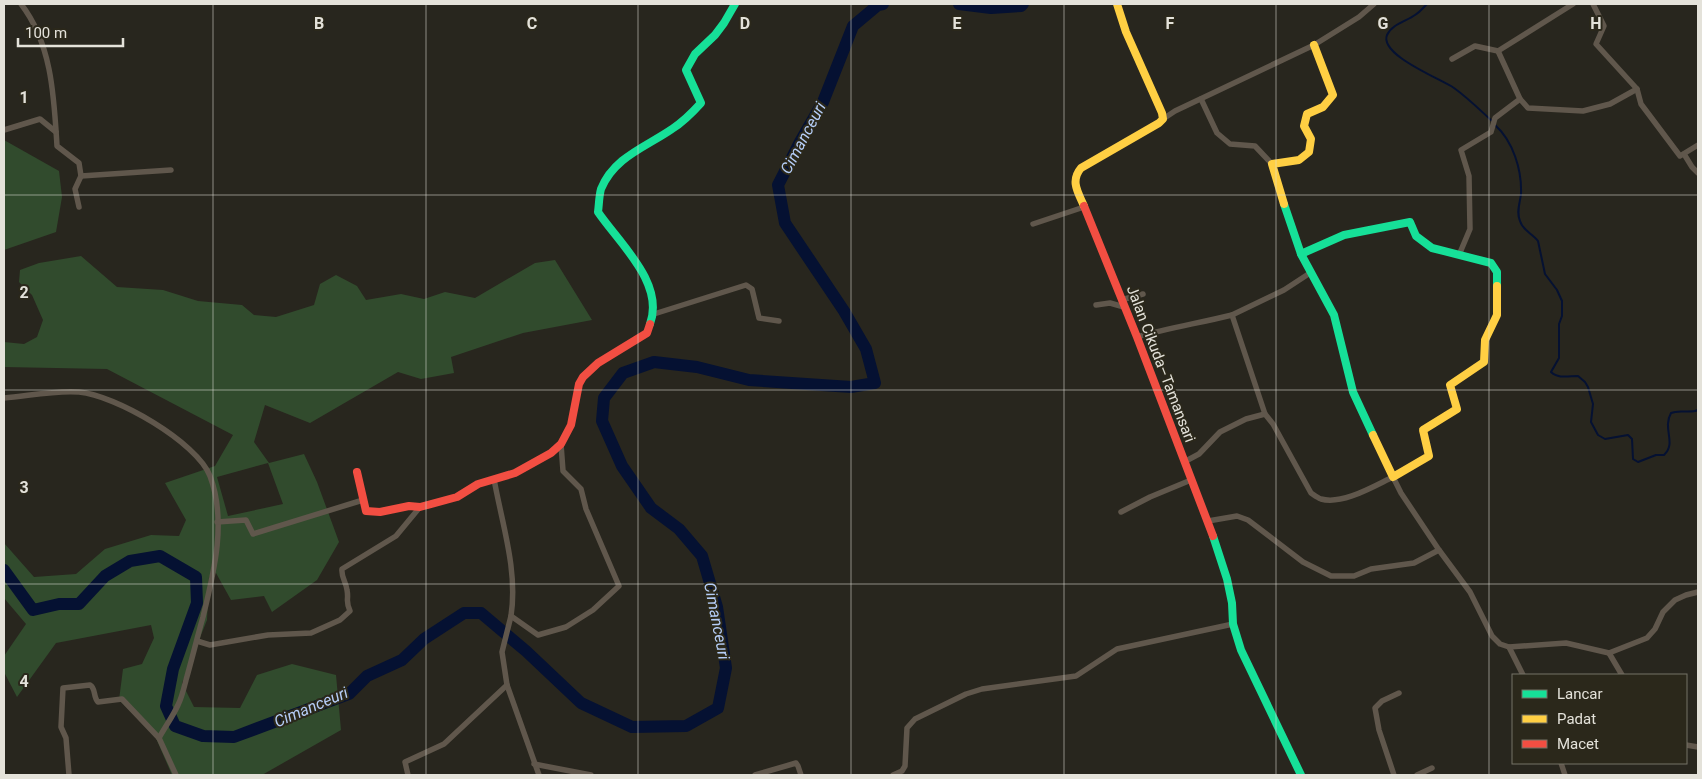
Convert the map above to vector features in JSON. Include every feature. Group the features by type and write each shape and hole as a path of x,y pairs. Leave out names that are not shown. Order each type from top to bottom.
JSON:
{"street":[{"path":"21,4 36,28 48,60 57,146 78,163 81,176 75,189 79,207"},
{"path":"28,4 28,13"},
{"path":"357,472 366,511 380,512 410,506 420,507 457,497 478,484 515,473 537,462 561,444 571,425 579,384 582,378 592,366 647,333 654,314 653,296 644,273 598,212 598,204 608,173 620,160 674,130 693,114 701,104 686,70 695,54 715,35 724,23 735,4"},
{"path":"1116,4 1120,18 1163,119 1314,45 1359,17 1374,4"},
{"path":"1452,59 1475,46 1498,51 1573,4"},
{"path":"1593,4 1604,26 1596,44 1637,89 1641,104 1646,112 1680,156 1698,145"},
{"path":"1272,164 1299,160 1309,152 1311,139 1304,126 1307,114 1323,107 1333,95 1314,45"},
{"path":"1498,51 1520,99 1528,108 1584,111 1610,104 1637,89"},
{"path":"1202,99 1217,134 1230,144 1255,146 1272,164 1276,182 1301,254 1334,315 1353,392 1401,492 1439,550 1470,592 1492,636 1500,644 1509,647 1566,643 1609,652 1647,638 1655,629 1663,612 1675,600 1698,592"},
{"path":"1459,255 1470,229 1469,176 1461,150 1491,132 1495,118 1520,99"},
{"path":"4,130 40,119 56,132"},
{"name":"Jalan Cikuda–Tamansari","path":"1163,119 1081,168 1076,174 1075,185 1137,337 1208,521 1227,579 1232,603 1233,624 1241,650 1301,775"},
{"path":"1684,154 1698,173"},
{"path":"81,176 171,170"},
{"path":"1034,224 1084,207"},
{"path":"1232,315 1265,414 1274,424 1311,493 1321,499 1341,500 1394,477 1429,456 1423,430 1457,409 1450,385 1484,362 1485,340 1497,315 1497,272 1490,263 1432,248 1416,236 1410,222 1344,235 1301,254"},
{"path":"1137,337 1172,327 1232,315 1284,290 1310,273"},
{"path":"654,314 746,284 752,289 759,318 779,321"},
{"path":"1096,305 1123,304 1142,294"},
{"path":"4,398 65,391 96,395 137,414 170,433 192,451 202,462 209,474 214,490 217,522 213,575 179,704 159,738"},
{"path":"1184,462 1199,454 1220,432 1246,419 1265,414"},
{"path":"494,479 508,542 514,600 511,616 538,635 566,627 593,610 619,586 586,509 581,490 563,471 561,444"},
{"path":"1121,512 1150,497 1191,480"},
{"path":"217,522 246,520 253,534 363,500"},
{"path":"197,640 210,645 268,635 311,634 340,620 350,611 346,602 348,590 341,575 342,569 396,536 420,507"},
{"path":"1208,521 1237,516 1248,520 1303,562 1332,576 1354,576 1371,569 1414,562 1439,550"},
{"path":"511,616 502,652 507,685 539,775"},
{"path":"893,775 902,771 905,766 907,728 915,720 966,694 982,689 1076,676 1117,648 1233,624"},
{"path":"1509,647 1522,674"},
{"path":"1609,652 1621,674"},
{"path":"70,775 66,738 62,727 63,688 90,685 93,687 98,702 122,699 159,738 176,775"},
{"path":"408,775 405,762 444,744 507,685"},
{"path":"1392,774 1376,708 1382,701 1399,693"},
{"path":"755,775 796,763 801,775"},
{"path":"534,764 591,775"},
{"path":"1418,775 1432,768"}],"green space":[{"path":"4,140 59,171 62,197 56,232 4,250"},
{"path":"81,256 117,287 163,290 198,301 242,305 254,315 276,317 314,305 320,284 336,275 357,286 366,300 401,294 424,299 445,292 475,298 535,263 555,260 592,320 523,333 451,357 454,373 421,379 398,372 310,423 265,405 254,442 269,463 304,454 317,482 339,542 317,580 272,612 264,596 231,600 216,573 209,577 207,620 182,683 194,707 240,708 257,675 292,664 336,675 341,730 262,775 172,775 155,736 119,700 123,669 142,664 154,638 151,625 56,643 17,697 4,672 4,656 26,624 4,598 4,543 34,577 76,574 105,549 151,535 179,536 186,520 165,483 215,466 233,435 107,369 4,367 4,342 24,344 37,337 43,320 32,295 19,282 20,270 39,263","holes":["268,463 283,504 228,516 217,477"]}],"waterway":[{"name":"Cimanceuri","path":"4,570 33,610 59,604 79,604 105,576 130,561 160,556 196,577 197,603 173,669 166,706 175,726 203,736 234,737 349,694 367,676 402,660 424,639 464,613 481,613 526,651 581,703 632,727 686,726 718,708 726,668 717,607 702,556 679,529 651,508 622,466 602,421 604,398 623,373 654,362 697,367 749,380 851,387 875,383 866,349 844,311 785,223 778,185 823,102 853,26 878,5 883,4"},
{"name":"Cimanceuri","path":"959,4 991,8 1021,6 1023,4"},
{"path":"1427,4 1417,14 1392,28 1387,35 1387,43 1401,58 1454,88 1492,121"},
{"path":"1495,125 1507,139 1518,166 1521,185 1518,211 1520,221 1523,227 1538,241 1545,274 1557,290 1562,301 1562,316 1559,324 1559,358 1551,372 1560,376 1578,376 1585,382 1593,404 1591,422 1598,435 1605,439 1628,435 1632,439 1633,459 1638,462 1656,455 1664,455 1668,450 1670,441 1668,425 1671,413 1698,410"}],"traffic: fast":[{"path":"650,324 653,309 646,279 628,250 598,212 601,189 607,178 622,161 676,126 701,103 686,70 695,54 715,35 724,23 735,4"},
{"path":"1284,204 1301,254 1334,315 1353,392 1373,435"},
{"path":"1301,254 1344,235 1410,222 1416,236 1432,248 1491,263 1497,272 1497,286"},
{"path":"1213,536 1227,579 1232,603 1233,624 1241,650 1301,775"}],"traffic: slow":[{"path":"1084,206 1076,187 1076,177 1081,168 1163,119 1126,32 1117,4"},
{"path":"1284,204 1272,164 1299,160 1309,152 1311,139 1304,126 1307,114 1323,107 1333,95 1314,45"},
{"path":"1373,435 1393,477 1429,456 1423,430 1457,409 1450,385 1484,362 1485,340 1497,315 1497,286"}],"traffic: jam":[{"path":"1084,206 1137,337 1213,536"},
{"path":"357,472 366,511 380,512 409,506 420,507 457,497 478,484 515,473 551,453 561,444 571,425 579,384 583,377 598,363 647,333 650,324"}]}
